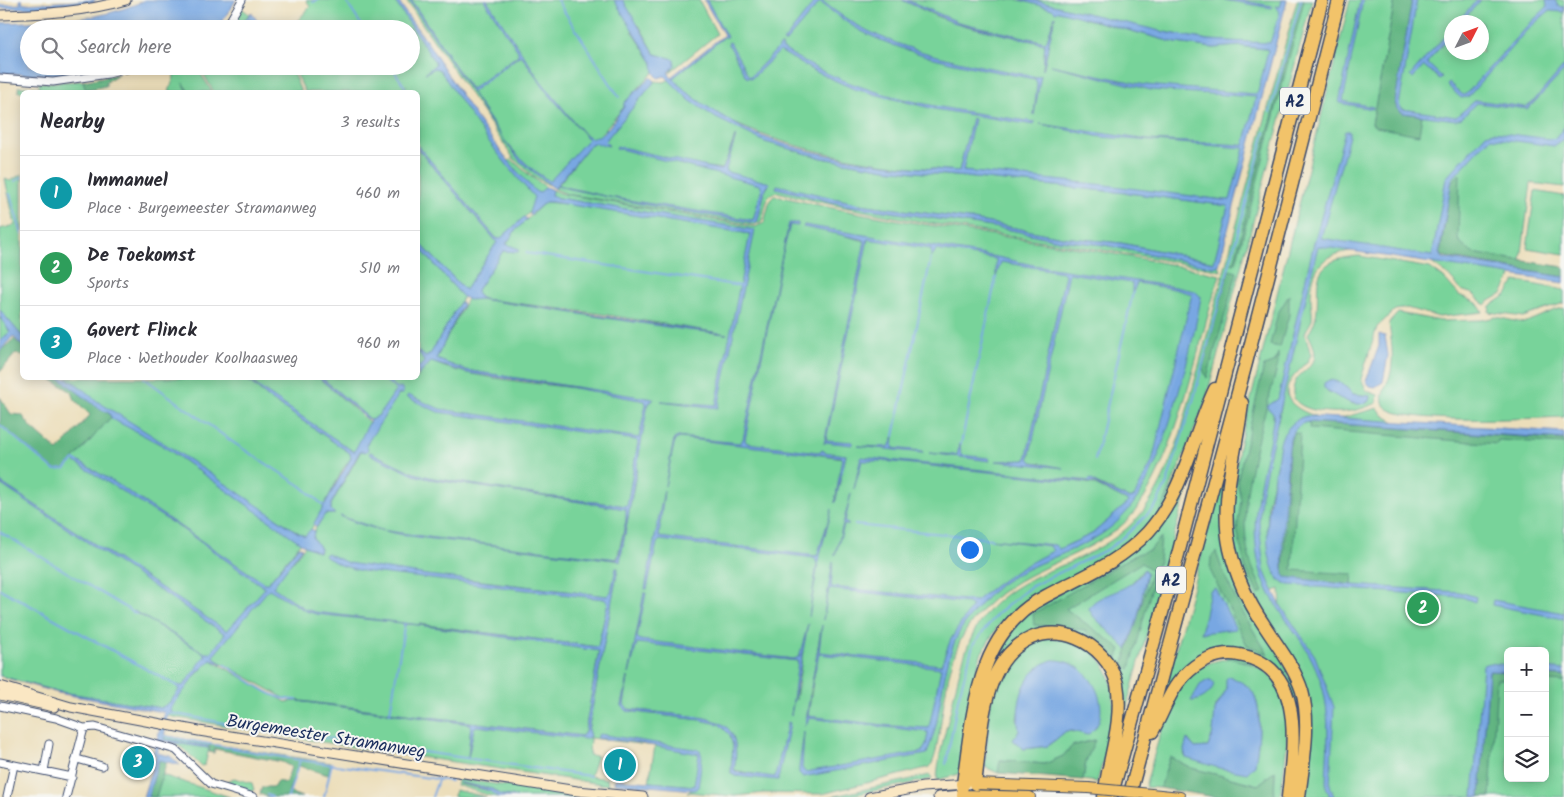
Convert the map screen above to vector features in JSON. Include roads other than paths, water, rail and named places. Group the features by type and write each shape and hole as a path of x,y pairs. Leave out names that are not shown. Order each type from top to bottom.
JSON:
{"highway":[{"name":"A2","path":"1111,797 1178,556 1322,0"},
{"name":"A2","path":"1129,797 1246,363 1339,0"},
{"name":"A2","path":"968,792 977,691 986,661 995,644 1006,628 1029,606 1102,568 1124,554 1148,531 1164,512 1177,487 1205,410 1228,362"},
{"name":"A2","path":"1246,363 1239,432 1226,502 1227,533 1230,552 1244,590 1294,670 1302,692 1306,722 1299,797"},
{"path":"968,792 988,695 1000,664 1014,648 1024,641 1035,637 1056,634 1070,635 1094,648 1106,661 1116,681 1118,721 1104,797"},
{"name":"A2","path":"1144,745 1177,684 1191,669 1207,659 1221,655 1250,657 1269,669 1278,679 1290,705 1293,730 1288,797"}],"main road":[{"path":"0,15 40,14 101,7 126,0"},
{"name":"Burgemeester Stramanweg","path":"0,686 71,707 170,726 577,791 643,797"},
{"name":"Burgemeester Stramanweg","path":"0,695 66,709 71,707"},
{"path":"869,797 923,788 1030,797"},
{"path":"939,797 968,792 1088,788 1180,797"},
{"name":"Burgemeester Stramanweg","path":"577,791 586,795 604,797"}],"street":[{"path":"230,20 242,0"},
{"path":"0,78 54,82 101,75"},
{"path":"0,706 56,718 84,728 95,727 163,745 181,754 211,784 254,797"},
{"path":"66,797 84,728"},
{"path":"44,771 48,744"},
{"path":"77,759 102,766"},
{"path":"0,762 72,777"},
{"path":"8,797 14,765"}],"water":[{"path":"19,0 22,0 23,4 96,0 94,2 34,8 0,8 0,5 21,4"},
{"path":"145,0 236,0 223,20 64,20 111,13"},
{"path":"394,0 398,0 411,20 407,20"},
{"path":"409,0 411,0 470,88 473,88 518,55 518,51 484,0 487,0 540,80 583,133 591,138 601,135 605,131 624,107 624,103 651,77 655,81 605,141 609,146 593,143 590,145 557,185 609,197 753,220 762,188 760,185 616,148 617,146 720,170 723,169 736,136 726,169 727,172 770,183 765,190 758,220 756,223 642,204 556,186 555,189 520,161 502,137 528,165 550,181 588,139 546,91 522,56 519,56 472,92 475,97"},
{"path":"614,0 623,0 655,54 674,59 675,65 668,72 671,77 724,35 704,0 707,0 727,37 724,37 673,78 706,106 746,130 776,141 801,149 853,160 959,171 972,118 974,119 963,171 1106,185 1230,200 1244,148 1101,137 1040,124 1148,140 1244,145 1256,97 1151,90 1051,65 1145,85 1255,94 1258,92 1267,49 1239,46 1214,48 1176,43 1059,11 1055,12 1052,9 1020,0 1033,0 1164,32 1208,40 1270,43 1280,12 1276,6 1280,7 1282,0 1287,0 1219,265 1214,267 1104,245 1059,240 1006,229 844,205 776,188 777,185 860,204 968,219 1062,237 1121,243 1214,262 1228,206 1136,194 885,169 822,158 765,142 716,118 689,100 665,76 658,78 654,72 653,63"},
{"path":"816,0 821,0 843,17 867,30 892,42 918,51 1000,70 1037,77 1041,75 1034,115 1037,83 1035,79 946,61 902,48 861,31 820,2 785,43 783,42"},
{"path":"902,0 907,0 958,22 1045,42 1055,16 1043,70 1045,44 952,22"},
{"path":"1224,0 1239,0 1272,6 1272,8"},
{"path":"1360,0 1363,0 1343,101 1373,107 1373,109 1339,103"},
{"path":"1412,0 1417,0 1399,105 1402,109 1456,117 1476,100 1525,107 1531,104 1564,66 1564,71 1528,109 1476,103 1462,118 1456,120 1403,113 1397,109 1395,102"},
{"path":"1477,0 1481,0 1467,15 1463,15"},
{"path":"1546,0 1555,0 1558,6 1564,7 1564,12 1549,11 1527,30 1468,97 1461,98 1447,85 1449,83 1463,95 1466,94 1525,28 1547,7"},
{"path":"251,12 257,20 250,18 245,20"},
{"path":"20,22 20,74 0,73 0,23"},
{"path":"420,32 467,104 506,158 535,191 539,193 546,187 552,190 551,195 558,198 755,230 718,408 661,401 716,405 750,234 552,202 545,202 530,215 534,197 484,135 440,70 435,68 425,73 436,64 420,40"},
{"path":"1444,37 1444,42 1427,63 1442,77 1440,79 1424,66 1413,78 1410,76"},
{"path":"730,42 748,75 751,76 780,46 783,46 782,48 811,65 841,79 872,90 937,106 1035,122 1034,125 934,109 854,89 812,70 780,51 752,78 746,77 728,43"},
{"path":"1564,127 1564,139 1554,146 1492,138 1486,142 1452,179 1439,254 1443,258 1564,277 1564,283 1318,246 1261,495 1259,523 1264,570 1281,606 1315,656 1334,707 1330,785 1334,797 1330,797 1326,786 1328,722 1324,692 1319,676 1305,647 1267,589 1258,560 1255,522 1274,414 1266,407 1278,399 1314,243 1345,131 1349,131 1349,136 1321,238 1432,256 1446,178 1486,134 1493,132 1551,139 1556,138"},
{"path":"420,148 496,238 500,239 524,217 527,219 506,244 519,249 518,252 503,251 477,290 478,296 483,299 727,334 687,330 480,299 469,300 463,297 420,248 420,243 465,290 497,242 420,151"},
{"path":"789,223 798,223 798,226 790,225 783,252 745,440 747,443 818,452 823,450 824,452 846,455 835,503 842,457 680,438 675,440 665,486 674,439 678,437 740,443 743,439"},
{"path":"804,225 997,257 1033,265 1175,287 1195,291 1201,297 1189,354 1168,429 1155,464 1138,496 1128,511 1100,535 1077,548 1027,569 998,586 965,623 958,634 949,659 935,729 927,754 803,777 799,773 799,768 804,732 802,768 805,772 922,752 926,745 928,732 809,718 805,727 810,695 808,716 892,726 929,728 941,668 819,654 811,688 822,625 819,652 941,665 951,639 972,606 968,603 829,589 823,620 833,561 831,587 976,601 1013,573 1053,551 1050,546 990,539 1055,545 1059,549 1092,534 1129,502 1093,483 884,461 862,461 854,489 861,457 1088,481 1091,479 1097,484 1130,499 1134,497 1152,462 1192,294 1137,283 1132,294 1132,283 1069,273 1029,458 1032,462 1064,468 995,461 1026,460 1065,274 1001,262 996,277 996,259 936,250 931,258 931,249 868,239 826,440 853,442 852,445 825,442 824,444 865,241 803,227"},
{"path":"460,302 463,304 436,359 465,370 654,399 648,404 620,562 617,560 409,536 382,530 618,559 626,521 626,509 430,479 414,475 369,454 370,452 414,473 433,478 545,496 627,506 638,442 636,440 438,412 406,397 408,395 440,409 639,438 645,401 569,387 468,373 431,362 420,374 420,366 424,362 420,352 426,357 431,353"},
{"path":"0,310 20,334 20,344 13,336 0,351 0,341 10,332 0,317"},
{"path":"1379,334 1385,336 1388,355 1383,382 1375,387 1370,386 1366,381 1379,346"},
{"path":"62,380 70,380 76,383 100,403 175,450 297,532 305,536 311,529 314,531 313,538 320,549 319,552 305,546 162,445 112,419 109,413 101,410"},
{"path":"247,380 354,452 370,421 321,380 324,380 371,420 379,415 396,390 384,380 388,380 397,388 401,387 403,390 403,394 399,394 366,445 368,449 366,452 360,451 331,504 331,510 335,514 325,514 317,527 313,525 351,458 350,453 269,398"},
{"path":"1329,380 1340,382 1353,394 1370,396 1369,401 1358,404 1340,398 1324,388 1324,383"},
{"path":"1306,416 1564,432 1564,439 1309,422 1298,427 1290,438 1283,533 1283,569 1285,577 1352,585 1460,592 1476,597 1475,602 1462,597 1288,585 1278,579 1272,567 1267,538 1269,505 1283,435 1293,423"},
{"path":"894,436 893,448 922,451 923,453 858,446 889,447"},
{"path":"960,444 961,455 989,458 990,461 929,453 957,455"},
{"path":"78,461 114,482 264,583 268,583 299,546 302,548 273,587 305,609 315,612 598,647 608,602 604,599 362,571 340,565 324,556 326,553 348,563 427,575 607,596 611,592 616,568 618,568 588,730 590,736 586,739 477,726 474,728 468,758 471,724 298,701 582,736 585,732 599,651 419,625 407,624 404,627 402,623 316,614 306,611 269,589 214,655 215,659 225,665 211,660 198,672 167,716 164,739 208,746 208,748 161,741 157,753 170,756 180,765 159,760 148,797 143,797 156,755 153,753 164,715 163,712 58,693 0,676 55,691 161,708 170,702 179,690 177,685 183,686 206,655 134,611 205,653 211,653 225,634 0,484 0,482 227,631 265,588 182,529 75,462"},
{"path":"664,490 659,537 817,556 832,509 819,558 809,617 817,564 815,558 660,540 657,543 647,589 645,589"},
{"path":"851,493 845,522 849,525 844,525 835,555"},
{"path":"340,516 380,530 356,523"},
{"path":"1144,569 1147,573 1137,621 1127,649 1094,617 1089,609 1098,599 1130,584"},
{"path":"1215,588 1236,629 1201,633 1210,591"},
{"path":"644,593 646,593 637,637 640,640 794,659 799,657 808,624 791,715 798,661 637,643 629,674"},
{"path":"1493,600 1564,613 1564,619 1492,605"},
{"path":"1052,660 1067,662 1079,668 1089,678 1096,690 1100,703 1100,715 1096,727 1087,735 1066,731 1048,746 1024,749 1013,740 1019,731 1018,710 1023,689 1034,672"},
{"path":"1489,663 1504,665 1504,672 1489,671 1480,797 1473,797 1483,665"},
{"path":"1549,668 1564,670 1564,676 1549,675"},
{"path":"1229,676 1242,682 1252,691 1258,707 1259,727 1255,765 1247,773 1219,768 1186,758 1184,750 1187,739 1195,748 1208,747 1213,733 1215,710 1226,690 1226,679"},
{"path":"628,677 624,705 628,709 708,719 726,727 732,733 735,743 734,770 737,772 775,777 788,722 790,723 778,780 735,776 731,773 733,746 730,735 719,724 627,711 622,706"},
{"path":"1211,680 1214,684 1211,691 1202,698 1191,701 1200,685"},
{"path":"599,734 700,750 702,757 698,788 695,790 614,783 615,779 694,786 699,754 633,742 597,738"},
{"path":"459,782 492,789 502,795 517,797 498,797 490,791"}],"waterway":[{"path":"313,2 318,0"},
{"path":"345,0 358,20"},
{"path":"557,0 619,97"},
{"path":"1270,112 1301,0"},
{"path":"397,75 405,87"},
{"path":"946,764 958,699 973,645 997,614 1030,587 1108,549 1126,535 1155,507 1167,483 1193,401 1265,132"},
{"path":"15,181 20,178"},
{"path":"10,194 20,228"},
{"path":"526,253 741,286"},
{"path":"894,436 931,258"},
{"path":"961,444 996,277"},
{"path":"1095,460 1133,292"},
{"path":"147,380 234,443 301,486 323,505"},
{"path":"0,425 54,470 65,469 74,460 78,462"},
{"path":"855,525 992,539"},
{"path":"0,532 136,614"},
{"path":"0,589 179,687"},
{"path":"390,713 404,627"},
{"path":"225,665 269,693 278,697 297,700"},
{"path":"171,713 229,724 590,776"},
{"path":"164,736 300,760 451,781"},
{"path":"288,797 300,760"},
{"path":"324,797 332,763"},
{"path":"432,797 438,780"},
{"path":"230,784 248,790"},
{"path":"267,795 272,797"}],"place":[{"name":"De Toekomst","path":"1423,608"},
{"name":"Govert Flinck","path":"138,762"},
{"name":"Immanuel","path":"620,765"}]}
